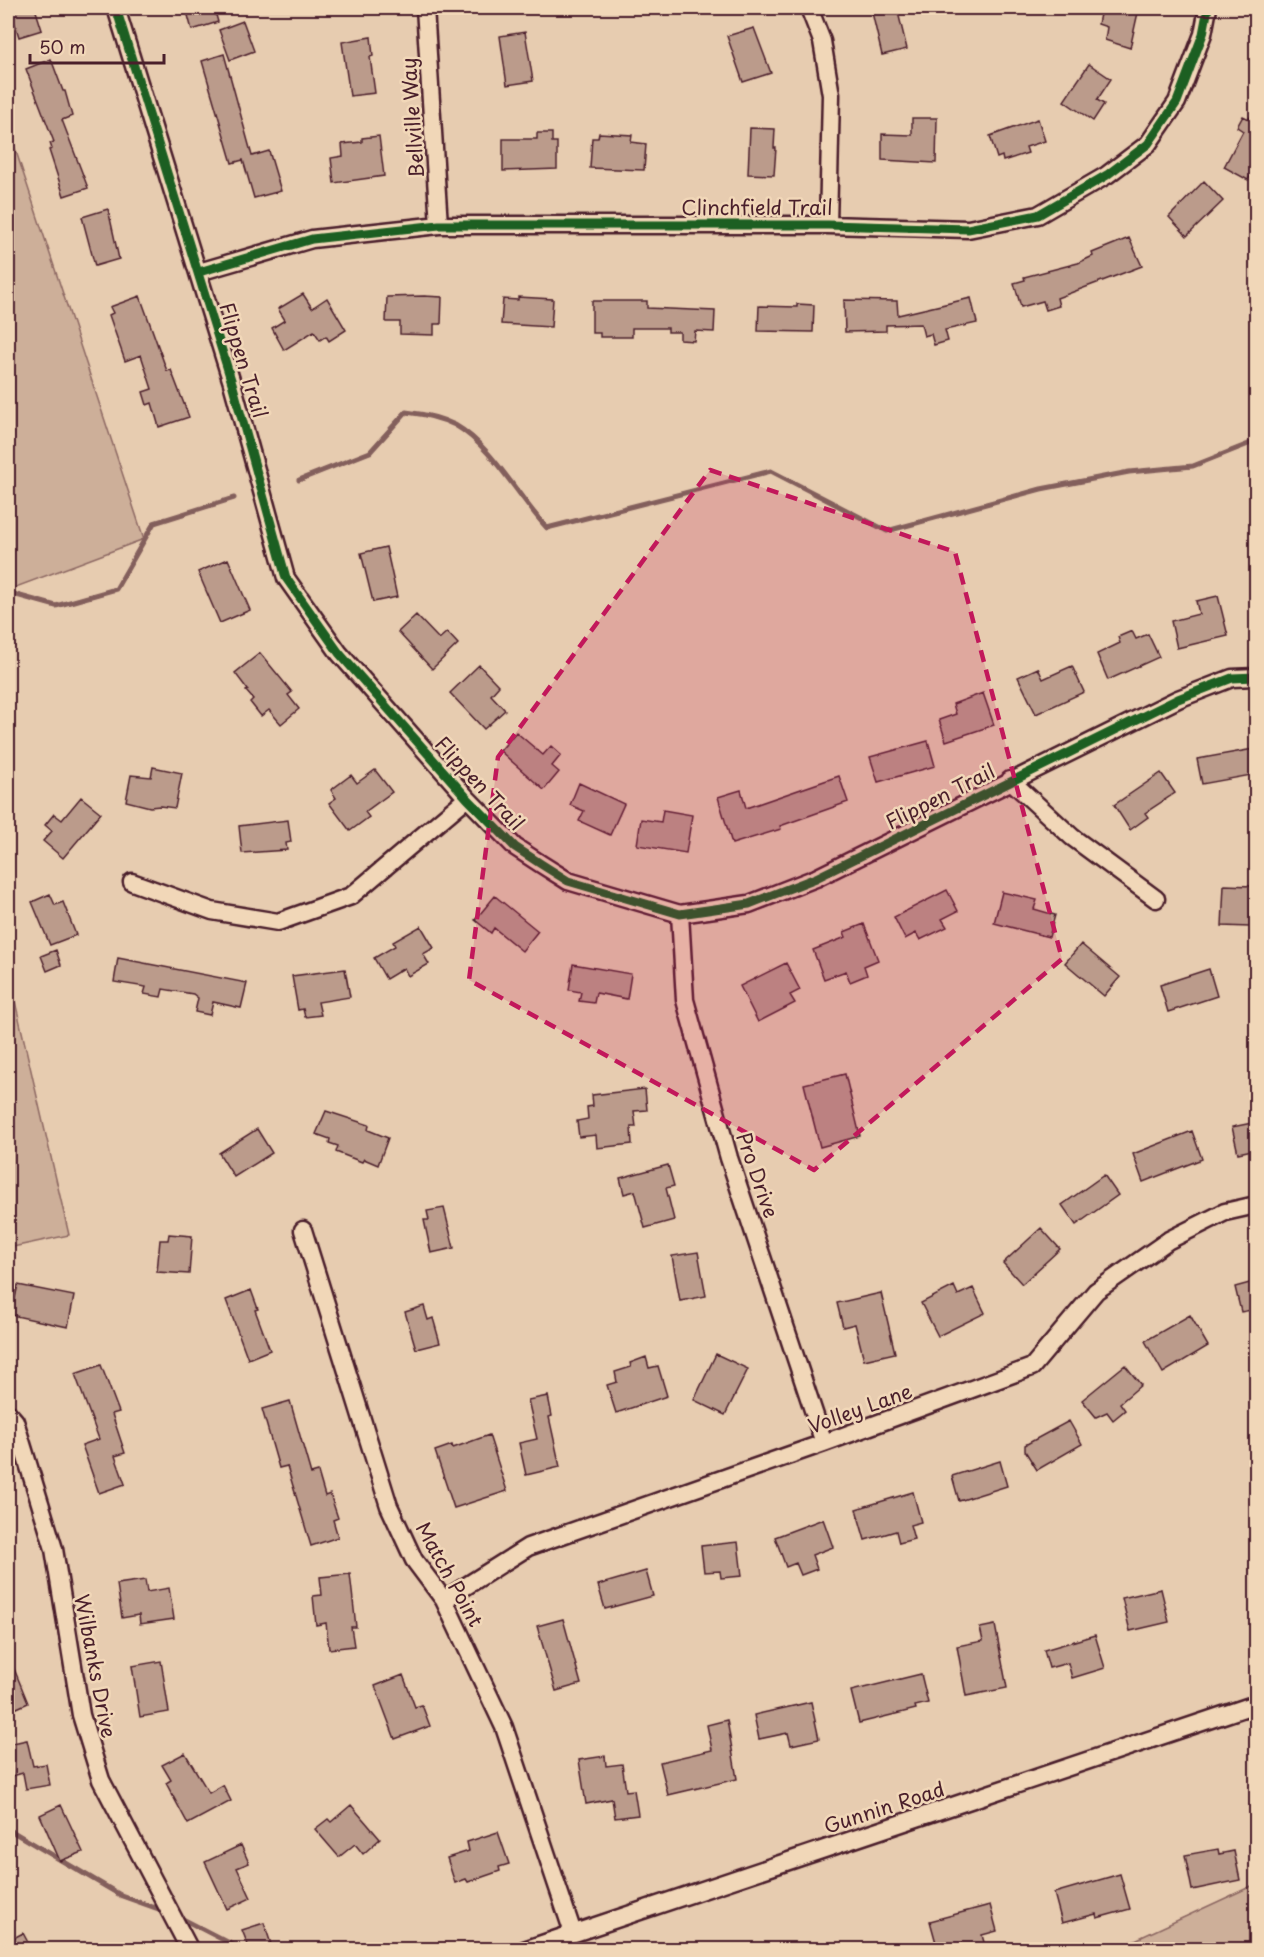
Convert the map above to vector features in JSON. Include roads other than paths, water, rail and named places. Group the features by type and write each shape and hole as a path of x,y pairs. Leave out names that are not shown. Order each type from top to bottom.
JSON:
{"street":[{"name":"Flippen Trail","path":"116,8 199,272 263,488 286,578 339,653 467,798 515,847 568,881 680,914 749,904 816,878 1010,780 1178,699 1232,678 1257,677"},
{"name":"Bellville Way","path":"425,8 440,225"},
{"path":"809,8 822,41 831,95 828,225"},
{"name":"Clinchfield Trail","path":"199,272 312,238 440,225 828,225 968,229 1038,215 1097,181 1148,144 1177,102 1203,34 1208,8"},
{"path":"1010,780 1072,837 1156,899"},
{"path":"132,882 212,911 278,922 351,896 467,798"},
{"name":"Pro Drive","path":"680,914 685,1000 729,1158 824,1443"},
{"name":"Volley Lane","path":"444,1600 528,1547 1032,1367 1096,1291 1169,1240 1225,1212 1257,1205"},
{"name":"Match Point","path":"303,1230 389,1506 414,1560 444,1600 504,1726 573,1933"},
{"name":"Wilbanks Drive","path":"8,1413 15,1421 54,1549 81,1715 101,1780 190,1950"},
{"name":"Gunnin Road","path":"524,1950 1257,1704"}],"waterway":[{"path":"299,480 370,452 406,412 443,420 468,434 493,459 547,528 771,471 887,531 1041,489 1129,472 1193,466 1256,441"},
{"path":"8,596 13,594 56,606 116,589 154,523 234,498"},
{"path":"8,1829 122,1896 164,1911"},
{"path":"175,1915 243,1950"}]}
